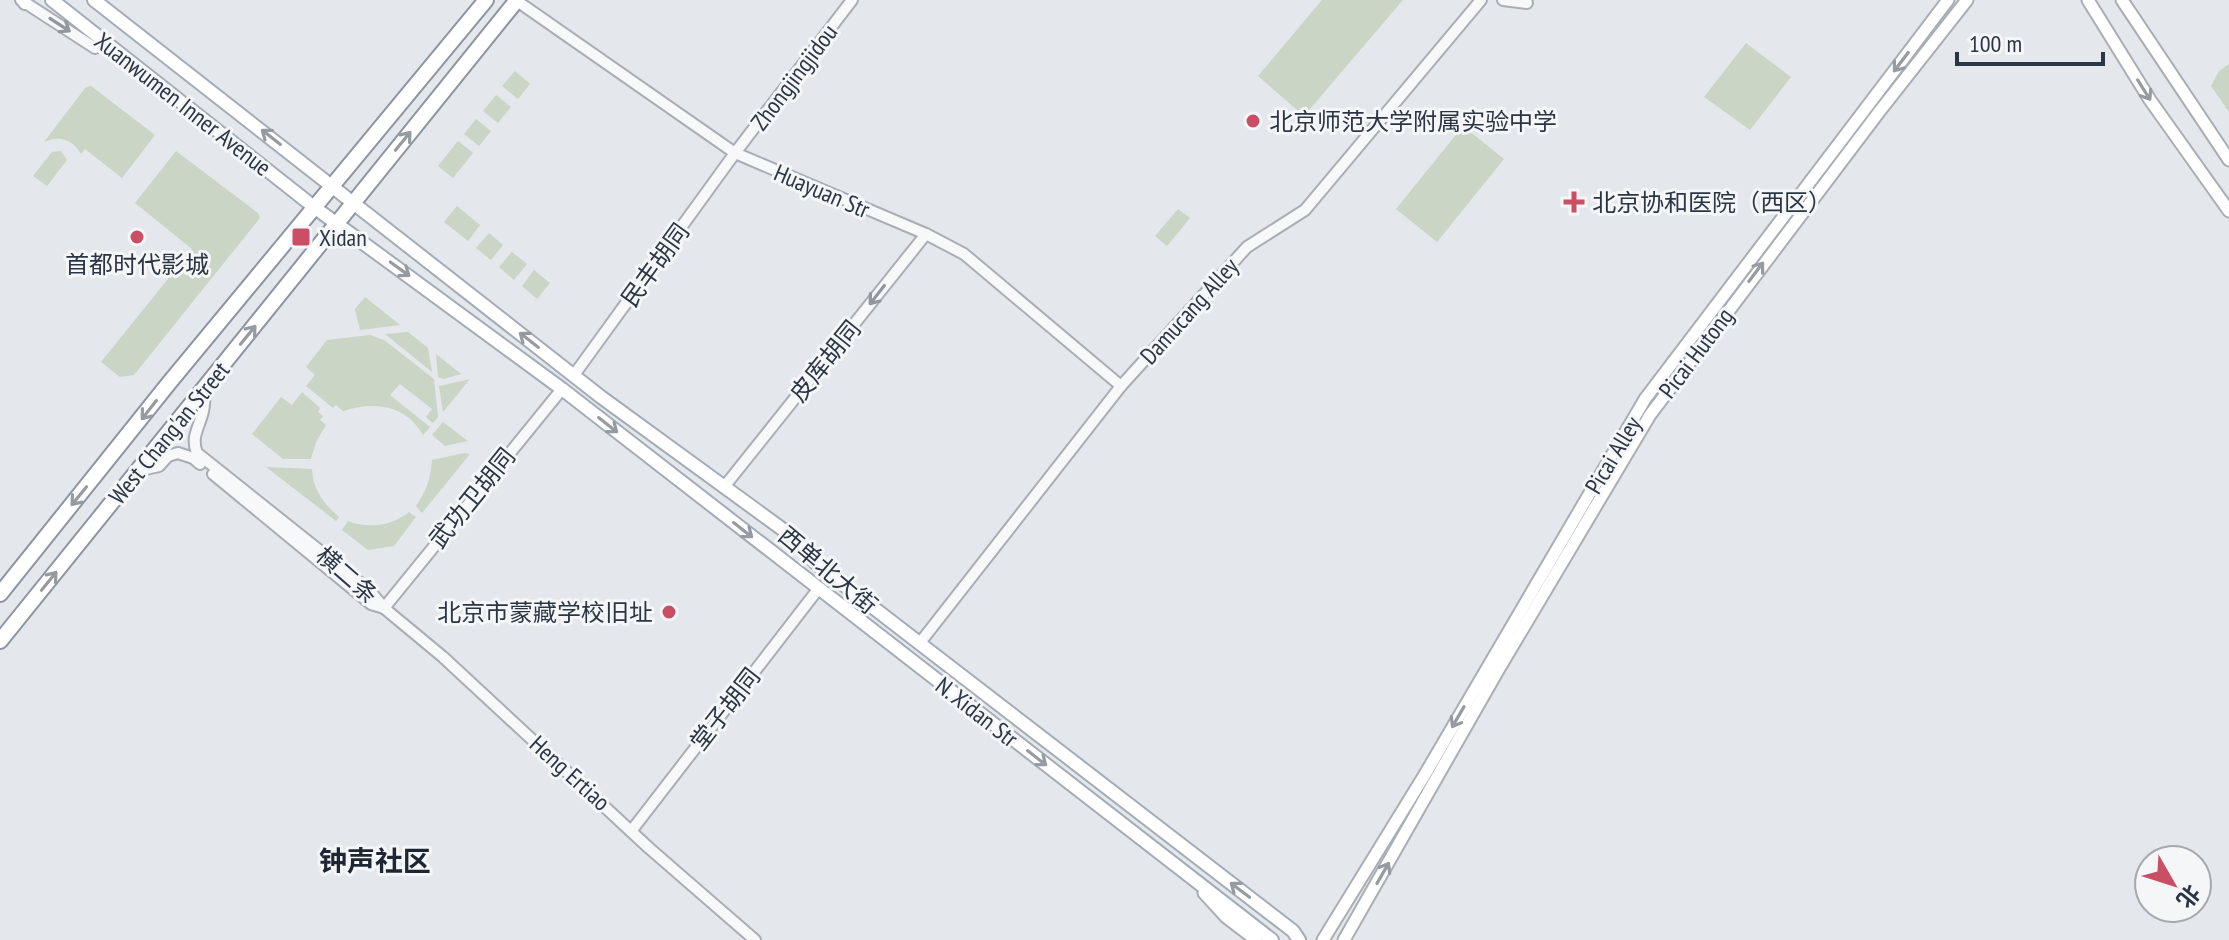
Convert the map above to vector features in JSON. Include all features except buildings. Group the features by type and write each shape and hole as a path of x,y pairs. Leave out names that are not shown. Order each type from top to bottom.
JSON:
{"highway":[{"name":"West Chang'an Street","path":"0,594 486,0"},
{"name":"West Chang'an Street","path":"0,641 517,0"}],"main road":[{"name":"Xuanwumen Inner Avenue","path":"52,0 336,224"},
{"name":"Xuanwumen Inner Avenue","path":"94,0 354,202"},
{"name":"Picai Alley","path":"1323,940 1424,776 1645,399 1948,0"},
{"name":"Picai Hutong","path":"1344,940 1505,659 1650,415 1967,0"},
{"path":"2088,0 2150,100 2229,211"},
{"path":"2127,2 2229,160"},
{"name":"西单北大街","path":"354,202 574,375 789,534 818,565 1293,931 1299,940"},
{"name":"西单北大街","path":"336,224 562,389 819,588"},
{"name":"N. Xidan Str","path":"819,588 1272,940"},
{"path":"1188,874 1226,917 1256,940"}],"street":[{"name":"Huayuan Str","path":"517,0 735,153 926,234 964,254 1121,386"},
{"name":"Zhongjingjidou","path":"735,153 852,0"},
{"name":"Damucang Alley","path":"919,644 1121,386 1247,247 1305,210 1481,0"},
{"path":"1503,0 1527,3"},
{"path":"23,1 95,48"},
{"name":"民丰胡同","path":"574,375 735,153"},
{"name":"皮库胡同","path":"724,487 926,234"},
{"name":"横二条","path":"205,389 203,414 196,427 194,444 197,453 369,590 384,608"},
{"name":"武功卫胡同","path":"384,608 562,389"},
{"name":"横二条","path":"137,471 159,466 168,456 178,453 193,458 371,604 384,608"},
{"name":"堂子胡同","path":"632,830 819,588"},
{"name":"Heng Ertiao","path":"384,608 443,657 755,940"}],"green space":[{"path":"1322,0 1403,0 1304,116 1258,76"},
{"path":"1746,43 1791,77 1750,130 1704,97"},
{"path":"2229,64 2229,112 2211,86 2219,71"},
{"path":"515,71 530,84 518,99 502,86"},
{"path":"91,86 155,135 122,178 85,149 81,154 70,142 55,139 44,142 86,87"},
{"path":"496,95 511,107 498,123 483,111"},
{"path":"476,119 491,131 479,146 464,134"},
{"path":"1463,126 1504,159 1437,242 1396,209"},
{"path":"458,141 473,153 453,178 438,166"},
{"path":"61,151 67,160 47,186 33,176 52,152"},
{"path":"176,151 258,213 260,218 134,375 120,377 101,362 192,249 135,203"},
{"path":"457,206 480,225 468,241 444,222"},
{"path":"1178,209 1190,218 1167,246 1155,236"},
{"path":"489,233 503,245 491,260 476,248"},
{"path":"512,252 527,264 514,280 499,267"},
{"path":"534,270 550,283 537,299 522,286"},
{"path":"365,297 400,325 360,330 355,309"},
{"path":"408,332 428,348 432,372 385,334"},
{"path":"370,335 384,340 434,379 438,417 433,423 426,417 432,409 400,384 390,395 430,427 423,435 408,417 398,411 366,406 343,411 336,405 333,408 306,386 315,375 306,367 327,340"},
{"path":"436,354 461,374 444,379 438,377"},
{"path":"470,379 443,412 439,386"},
{"path":"302,392 320,408 318,412 323,416 320,420 326,425 311,459 283,459 252,434 281,397 292,405"},
{"path":"443,422 468,441 445,446 432,435"},
{"path":"470,454 422,513 416,506 427,484 432,460"},
{"path":"266,467 312,469 320,496 339,517 336,521"},
{"path":"409,512 416,517 394,546 368,550 342,530 348,521 380,525"}],"place":[{"name":"北京师范大学附属实验中学","path":"1253,121"},
{"name":"北京协和医院（西区）","path":"1574,202"},
{"name":"首都时代影城","path":"137,237"},
{"name":"Xidan","path":"301,237"},
{"name":"北京市蒙藏学校旧址","path":"669,612"}],"district":[{"name":"钟声社区","path":"375,860"}]}
